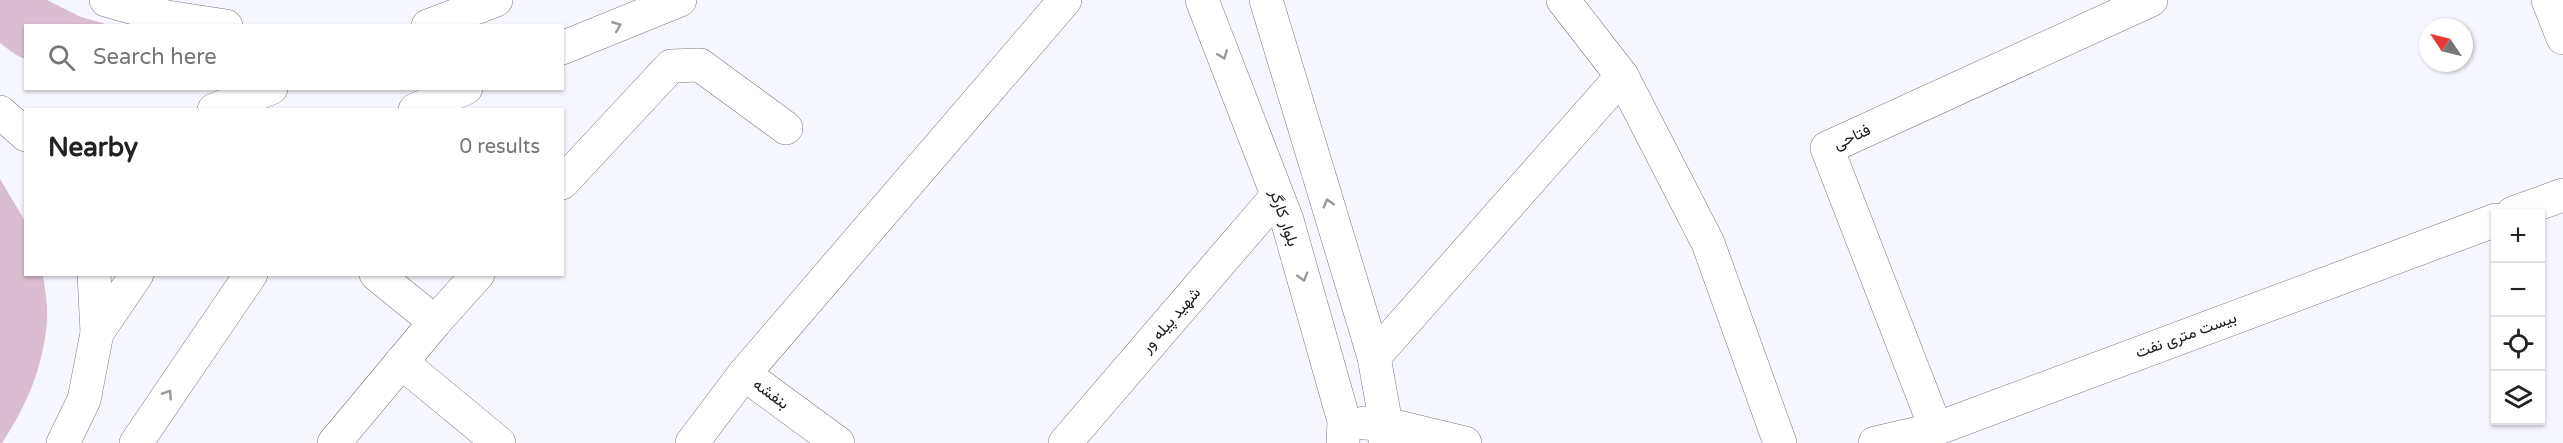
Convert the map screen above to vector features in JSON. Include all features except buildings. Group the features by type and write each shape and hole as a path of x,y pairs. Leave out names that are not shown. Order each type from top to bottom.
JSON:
{"street":[{"path":"106,0 167,17 213,24"},
{"path":"433,24 496,0"},
{"path":"564,47 680,0"},
{"path":"744,374 1065,0"},
{"name":"بلوار کارگر","path":"1202,0 1287,220 1344,432"},
{"path":"1266,0 1374,357 1386,434"},
{"path":"1563,0 1622,76 1708,243 1780,443"},
{"name":"فتاحی","path":"1936,429 1827,148 2151,0"},
{"path":"2548,0 2563,38"},
{"path":"564,181 671,66 700,66 786,128"},
{"path":"1374,357 1622,76"},
{"path":"219,108 266,90"},
{"path":"420,108 461,90"},
{"path":"2524,209 2563,195"},
{"name":"شهید پیله ور","path":"1065,443 1277,196"},
{"name":"بیست متری نفت","path":"1875,443 1936,429 2491,222"},
{"path":"63,443 84,400 97,333 94,276"},
{"path":"97,333 136,276"},
{"path":"136,443 250,276"},
{"path":"378,276 435,322"},
{"path":"334,443 476,276"},
{"path":"401,362 499,443"},
{"name":"بنفشه","path":"692,443 744,374 838,443"},
{"path":"1344,432 1386,434 1465,443"}],"shaded area":[{"path":"0,0 47,0 81,17 106,24 24,24 24,59 0,43"},
{"path":"0,179 24,219 24,276 43,276 47,315 38,370 19,415 0,443"}]}
